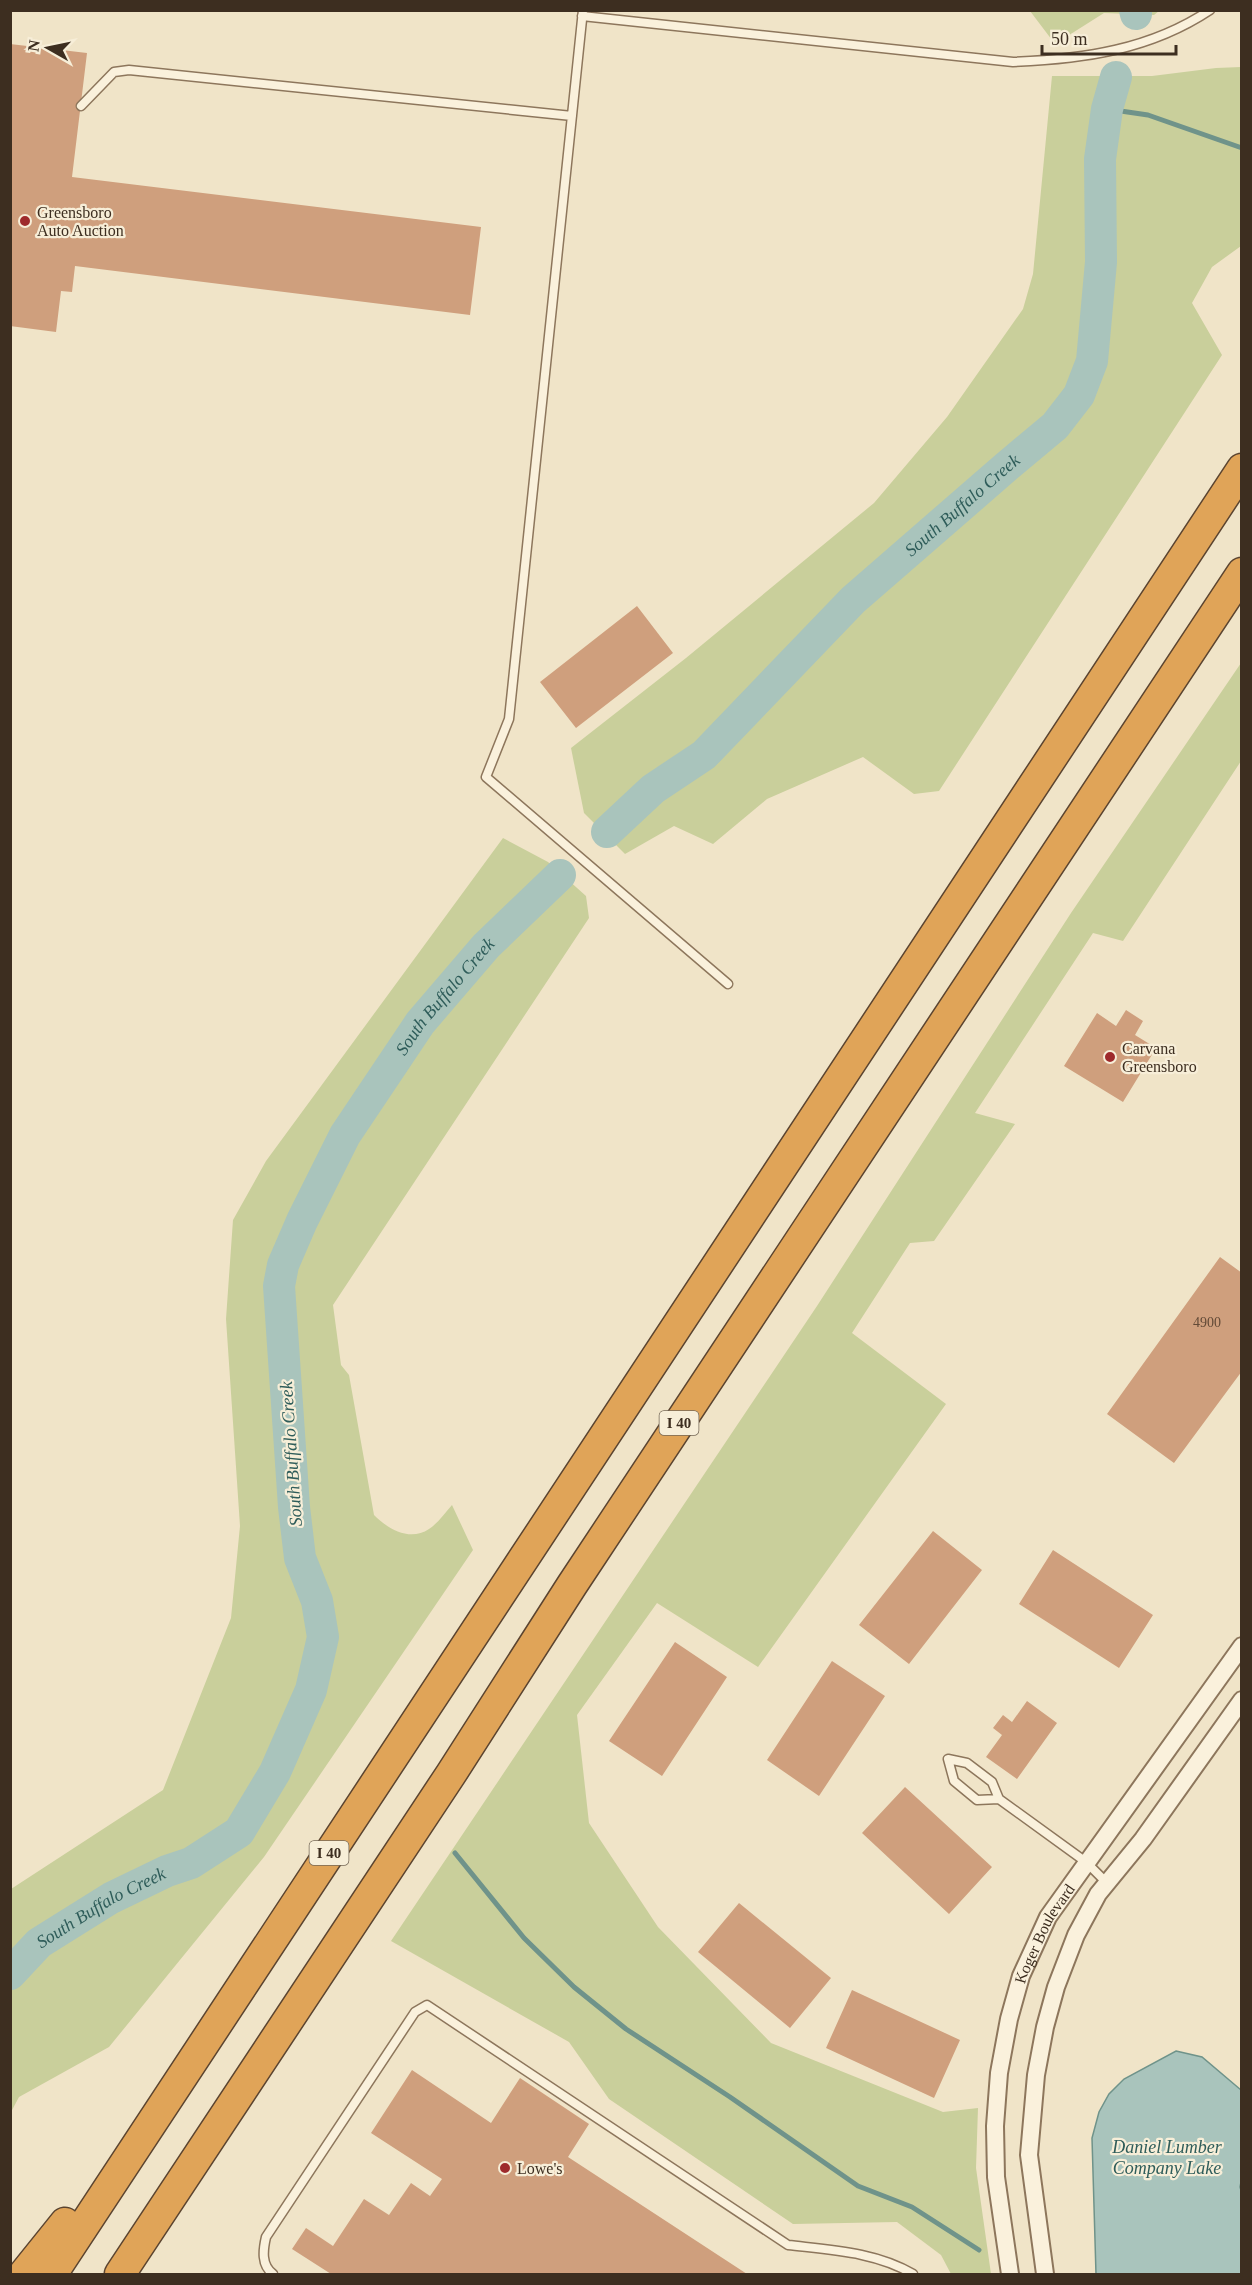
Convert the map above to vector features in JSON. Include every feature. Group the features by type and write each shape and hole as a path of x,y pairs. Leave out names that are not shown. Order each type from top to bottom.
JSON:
{"highway":[{"name":"I 40","path":"52,2274 1242,469"},
{"name":"I 40","path":"120,2274 1242,573"},
{"path":"24,2274 194,2061"}],"street":[{"name":"Koger Boulevard","path":"1010,2274 996,2177 995,2126 999,2073 1007,2029 1021,1976 1048,1917 1242,1646"},
{"name":"Koger Boulevard","path":"1045,2274 1029,2155 1036,2075 1045,2027 1056,1987 1076,1935 1098,1894 1143,1839 1242,1700"}],"lane":[{"path":"728,984 486,777 509,719 583,13 1013,62 1060,60 1120,51 1166,33 1210,10"},
{"path":"81,106 114,72 129,70 572,116"},
{"path":"999,1799 977,1800 954,1780 948,1759 967,1764 992,1782 999,1799 1086,1862 1107,1883"},
{"path":"270,2274 263,2257 266,2236 415,2012 427,2005 788,2245 843,2251 895,2264 914,2274"}],"green space":[{"path":"1030,11 1159,11 1154,15 1104,13 1055,44"},
{"path":"1241,67 1241,246 1212,267 1192,303 1222,355 939,791 914,794 863,757 767,799 713,844 674,826 625,854 584,813 571,748 686,658 874,503 947,417 1023,309 1033,274 1052,76 1152,76"},
{"path":"1241,663 1241,761 1123,941 1093,933 975,1113 1015,1124 934,1241 910,1243 852,1333 946,1404 758,1667 657,1603 577,1715 589,1823 658,1927 771,2043 943,2112 978,2108 976,2168 991,2274 951,2274 941,2255 897,2222 793,2224 609,2099 569,2042 391,1941 817,1306 1071,913"},
{"path":"503,838 548,862 586,896 589,918 333,1305 341,1365 349,1375 374,1515 386,1525 400,1532 422,1533 432,1527 452,1505 473,1550 264,1857 109,2047 19,2097 11,2112 11,1889 163,1790 231,1618 240,1526 226,1319 233,1220 266,1161"}],"water":[{"name":"Daniel Lumber Company Lake","path":"1176,2051 1202,2057 1241,2090 1241,2274 1096,2274 1092,2138 1099,2112 1109,2094 1124,2079"}],"building":[{"path":"10,44 87,53 72,177 481,227 470,315 75,266 72,292 61,291 56,332 10,326"},
{"path":"637,606 673,653 576,728 540,682"},
{"name":"Carvana Greensboro","path":"1126,1010 1143,1021 1135,1035 1156,1048 1123,1102 1064,1066 1097,1013 1116,1026"},
{"path":"1220,1257 1242,1273 1242,1371 1174,1463 1107,1414"},
{"path":"933,1531 982,1570 909,1664 859,1625"},
{"path":"1053,1550 1153,1615 1119,1668 1019,1604"},
{"path":"675,1642 727,1677 662,1776 609,1741"},
{"path":"832,1661 885,1696 819,1796 767,1760"},
{"path":"1027,1701 1057,1723 1017,1779 986,1757 1002,1735 993,1728 1003,1715 1012,1722"},
{"path":"905,1787 992,1867 949,1914 862,1833"},
{"path":"739,1903 831,1978 790,2028 698,1952"},
{"path":"852,1990 960,2040 934,2098 826,2048"},
{"name":"Lowe's","path":"412,2070 491,2123 520,2078 589,2124 568,2157 747,2274 331,2274 292,2249 306,2228 333,2246 364,2199 389,2215 411,2183 430,2196 442,2179 371,2133"}],"waterway":[{"name":"South Buffalo Creek","path":"1135,10 1136,14"},
{"name":"South Buffalo Creek","path":"607,832 653,789 704,755 853,600 1055,426 1079,395 1092,361 1101,262 1100,159 1107,109 1116,77"},
{"path":"1107,109 1148,115 1242,148"},
{"name":"South Buffalo Creek","path":"10,1974 39,1943 111,1898 167,1871 191,1863 239,1832 275,1772 311,1690 323,1637 317,1601 300,1558 294,1507 279,1286 283,1265 345,1135 420,1023 486,946 560,875"},
{"path":"455,1853 524,1938 574,1987 626,2029 730,2097 858,2186 912,2207 979,2250"}],"place":[{"name":"Greensboro Auto Auction","path":"25,221"},
{"name":"Carvana Greensboro","path":"1110,1057"},
{"name":"Lowe's","path":"505,2168"}]}
